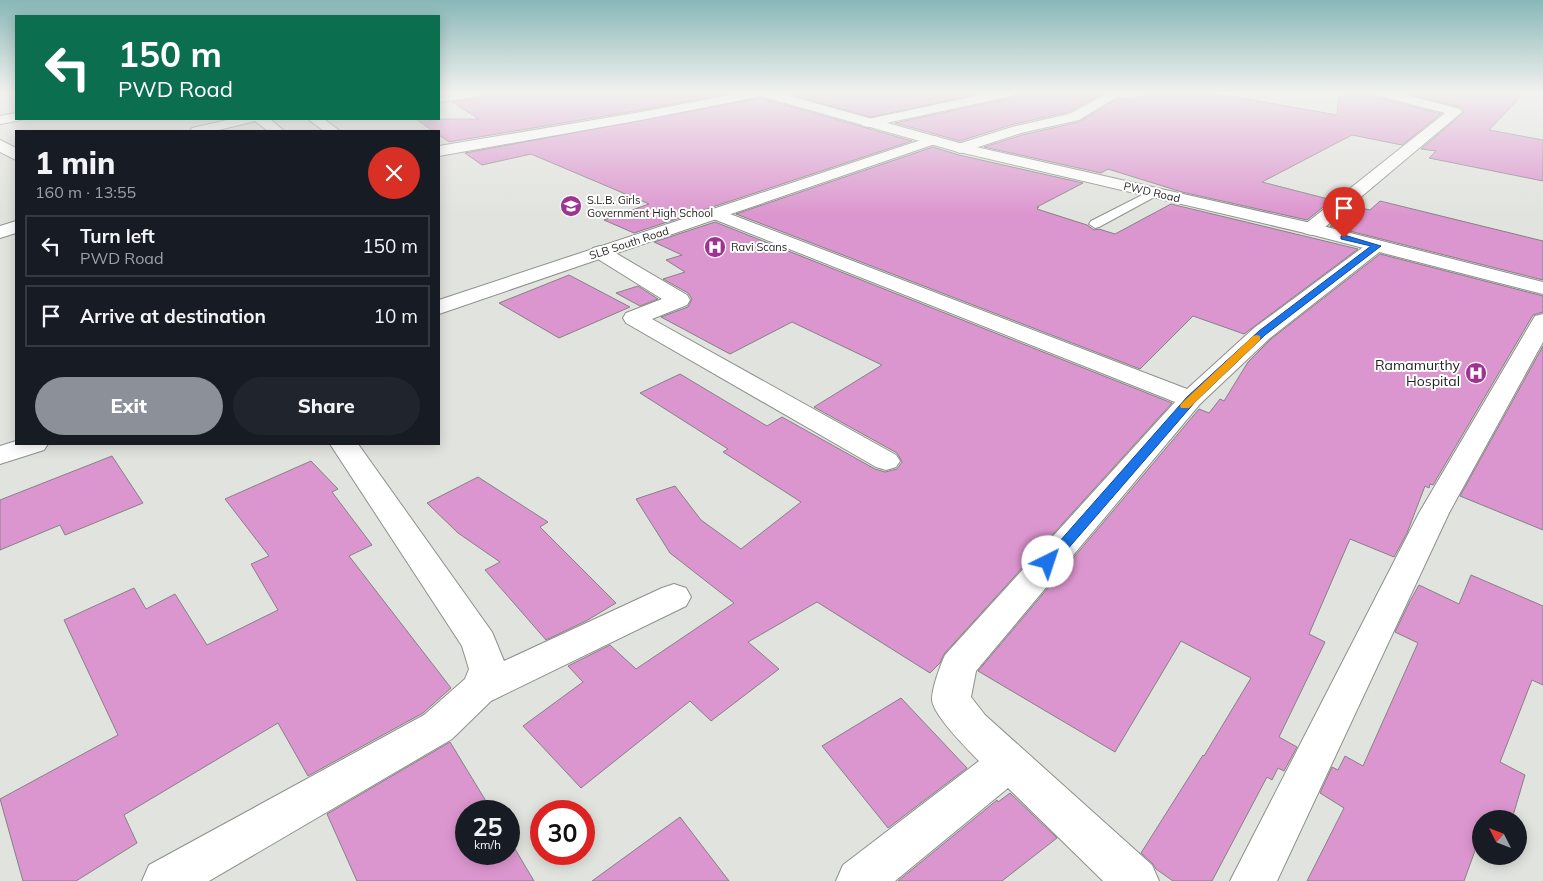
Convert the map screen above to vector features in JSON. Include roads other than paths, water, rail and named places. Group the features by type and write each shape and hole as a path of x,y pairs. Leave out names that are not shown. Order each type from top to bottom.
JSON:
{"street":[{"path":"440,151 542,133"},
{"name":"PWD Road","path":"908,133 960,148 1311,229 1543,288"},
{"path":"960,148 1008,133"},
{"path":"1311,229 1429,133"},
{"name":"SLB South Road","path":"440,307 933,140"},
{"path":"0,146 15,154"},
{"path":"717,214 1191,399"},
{"path":"0,232 15,228"},
{"path":"1136,881 971,728 951,701 958,666 1191,399 1262,333 1377,246"},
{"path":"600,252 679,300 634,318 886,461"},
{"path":"1253,881 1434,512 1543,321"},
{"path":"0,455 31,445"},
{"path":"345,445 479,642 488,669 478,690"},
{"path":"165,881 438,727 478,690 674,597"},
{"path":"859,881 1008,763"}],"lane":[{"path":"1096,224 1154,193"}],"place":[{"name":"S.L.B. Girls Government High School","path":"571,206"},
{"name":"Ravi Scans","path":"715,247"},
{"name":"Ramamurthy Hospital","path":"1476,373"}]}
